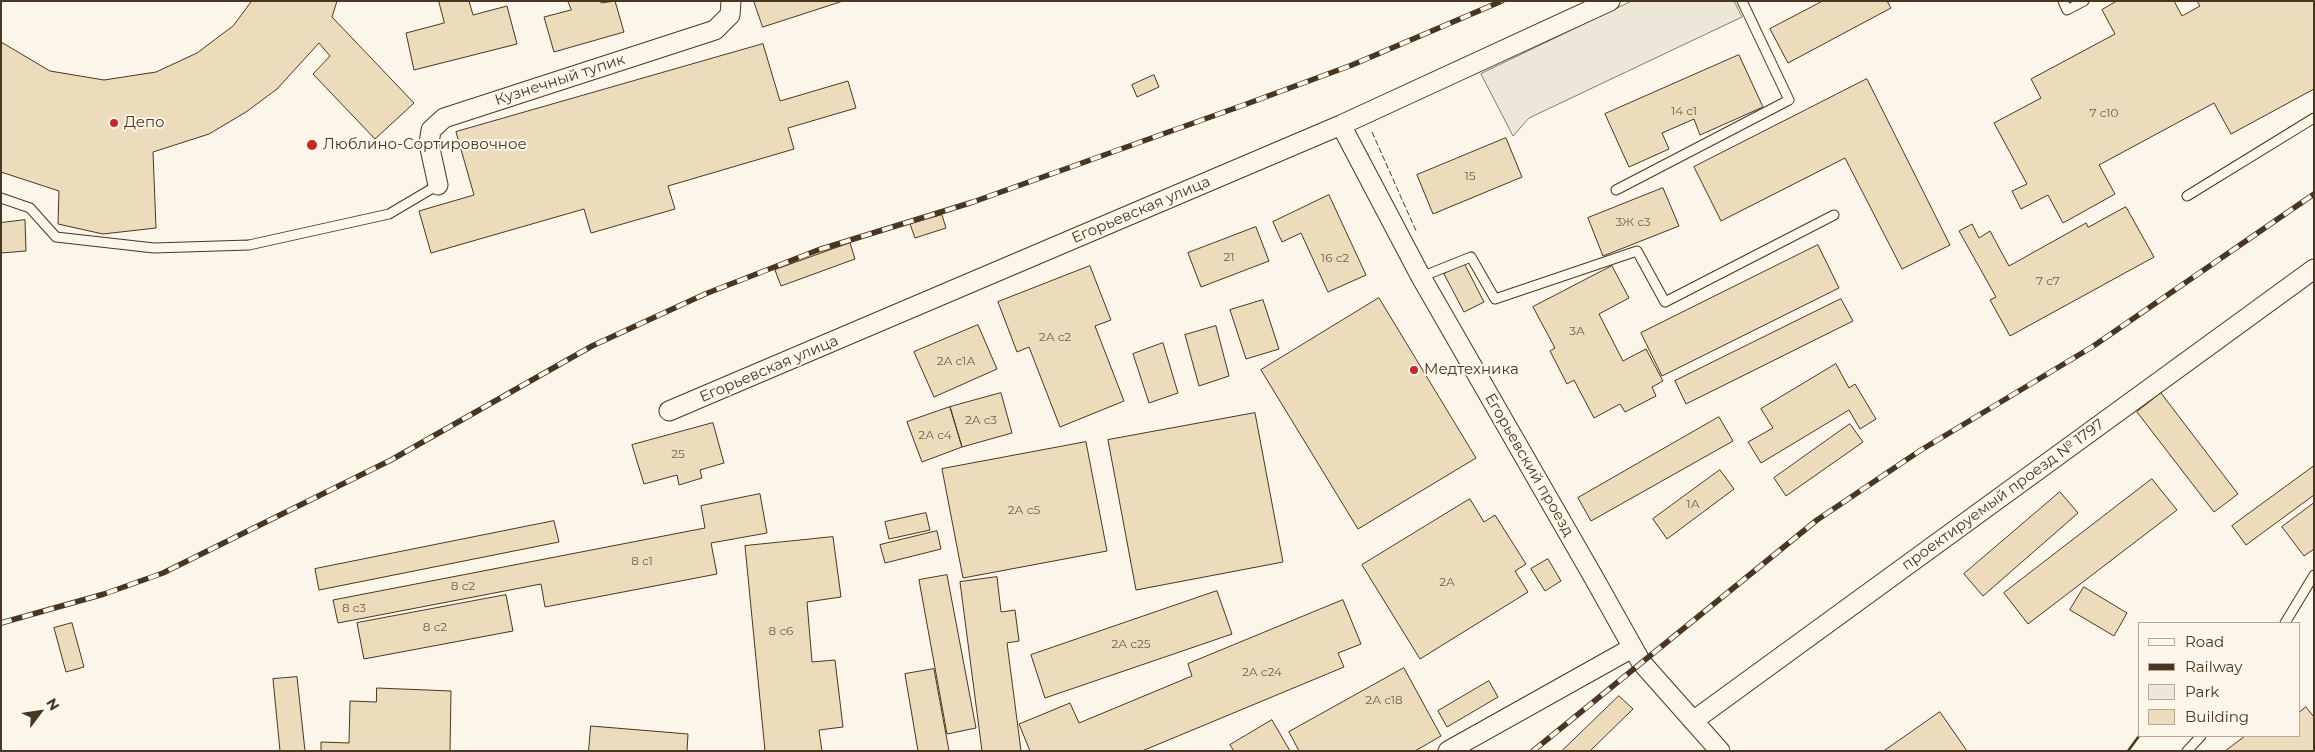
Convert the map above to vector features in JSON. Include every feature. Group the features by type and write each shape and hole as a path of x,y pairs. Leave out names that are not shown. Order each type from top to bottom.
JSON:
{"street":[{"name":"Кузнечный тупик","path":"438,185 429,144 431,130 444,118 715,30 730,15 731,1"},
{"name":"Егорьевская улица","path":"669,411 1341,125 1610,1"},
{"name":"Егорьевский проезд","path":"1341,125 1421,277 1594,578 1632,648 1641,662 1720,751"},
{"name":"проектируемый проезд № 1797","path":"1693,721 2314,269"},
{"path":"1448,751 1632,648"}],"lane":[{"path":"1616,190 1789,100 1742,1"},
{"path":"2063,1 2067,10 2084,1"},
{"path":"2187,196 2314,118"},
{"path":"1,198 30,208 56,237 154,248 230,246 249,245 389,214 438,185"},
{"path":"1421,277 1471,257 1495,299 1637,251 1665,302 1834,215"},
{"path":"2287,622 2314,575"},
{"path":"2187,751 2200,737"}],"green space":[{"path":"1632,1 1734,1 1742,17 1529,118 1513,136 1481,74"}],"building":[{"name":"Депо","path":"252,1 337,1 332,17 414,103 375,139 313,74 330,56 319,43 277,89 246,112 209,134 153,152 156,228 103,234 58,224 59,191 1,172 1,42 50,71 104,80 156,72 197,53 233,26"},
{"path":"439,1 469,1 473,15 507,6 517,44 414,70 406,33 444,23"},
{"path":"568,1 601,1 601,3 615,1 624,32 554,52 544,17 571,10"},
{"path":"754,1 843,1 763,27"},
{"path":"1823,1 1887,1 1891,8 1788,63 1770,29"},
{"path":"2117,1 2174,1 2182,16 2200,6 2197,1 2314,1 2314,89 2231,134 2214,103 2099,165 2115,194 2063,223 2048,195 2021,209 2012,191 2027,184 1994,123 2041,98 2031,79 2115,34 2102,10"},
{"path":"763,44 780,101 848,81 856,108 788,128 794,149 668,186 675,209 591,233 584,209 431,253 419,211 474,195 456,132"},
{"path":"1739,55 1763,107 1700,135 1694,119 1662,133 1669,149 1629,167 1605,114"},
{"path":"1154,75 1159,87 1137,97 1132,85"},
{"path":"1867,79 1950,245 1902,269 1845,158 1721,221 1694,167"},
{"path":"1506,138 1522,177 1433,214 1417,175"},
{"path":"1663,188 1679,226 1603,256 1588,218"},
{"path":"1329,195 1366,275 1328,292 1301,233 1282,242 1273,222"},
{"path":"2126,207 2154,257 2010,336 1990,300 1996,297 1959,231 1972,224 1979,238 1990,231 2009,266 2086,223 2088,227"},
{"path":"942,215 946,228 915,238 910,224"},
{"path":"25,220 26,251 1,253 1,223"},
{"path":"1256,227 1269,261 1201,287 1188,253"},
{"path":"850,243 855,259 781,286 775,270"},
{"path":"1818,245 1839,288 1662,376 1641,333"},
{"path":"1464,263 1484,302 1464,312 1444,274"},
{"path":"1090,266 1111,320 1095,326 1124,401 1060,427 1029,347 1017,352 998,302"},
{"path":"1612,266 1629,298 1599,314 1623,361 1646,349 1663,381 1652,387 1656,396 1625,412 1620,404 1594,418 1574,380 1567,384 1550,351 1555,348 1533,307"},
{"path":"1379,298 1476,458 1358,529 1261,370"},
{"path":"1841,299 1853,321 1686,404 1675,381"},
{"path":"1263,300 1279,349 1246,359 1230,310"},
{"path":"978,325 997,369 934,397 914,352"},
{"path":"1216,326 1229,376 1199,386 1185,335"},
{"path":"1163,343 1178,393 1149,403 1133,354"},
{"path":"1836,364 1849,388 1855,384 1876,419 1860,429 1849,410 1761,463 1748,442 1773,428 1761,409"},
{"path":"1001,393 1012,433 962,447 950,407"},
{"path":"2161,393 2238,494 2214,512 2137,412"},
{"path":"950,407 962,447 922,462 907,422"},
{"path":"1255,413 1283,562 1136,590 1108,440"},
{"path":"1719,417 1733,441 1591,521 1578,498"},
{"path":"713,423 724,463 700,470 702,478 679,485 677,475 644,484 632,445"},
{"path":"1850,424 1863,442 1786,496 1774,478"},
{"path":"1086,442 1107,551 963,578 942,469"},
{"path":"2314,466 2314,495 2246,545 2232,526"},
{"path":"1720,470 1734,489 1667,539 1653,519"},
{"path":"2152,479 2177,510 2028,624 2004,593"},
{"path":"2060,492 2078,513 1983,596 1964,574"},
{"path":"760,494 767,533 711,543 717,574 545,607 541,584 338,623 333,600 705,528 701,506"},
{"path":"1470,499 1484,522 1495,515 1526,564 1515,571 1528,592 1420,659 1362,565"},
{"path":"2314,503 2314,549 2304,556 2282,527"},
{"path":"926,513 930,530 889,539 885,522"},
{"path":"554,521 559,542 319,590 315,569"},
{"path":"937,531 941,549 885,563 880,545"},
{"path":"833,537 841,597 807,602 812,662 835,660 843,727 819,730 822,751 765,751 745,546"},
{"path":"1548,559 1561,581 1545,591 1531,569"},
{"path":"947,575 976,728 947,734 919,580"},
{"path":"997,577 1001,612 1015,610 1019,641 1007,643 1021,751 982,751 960,582"},
{"path":"2084,587 2127,613 2114,636 2070,610"},
{"path":"1217,591 1232,634 1045,698 1031,655"},
{"path":"506,595 513,631 364,659 357,623"},
{"path":"1343,600 1361,644 1338,653 1344,667 1142,751 1030,751 1019,724 1070,703 1079,723 1192,676 1188,664"},
{"path":"72,623 84,667 66,672 54,628"},
{"path":"1404,668 1441,736 1415,751 1299,751 1289,732"},
{"path":"934,669 949,751 918,751 905,674"},
{"path":"297,677 305,751 280,751 273,679"},
{"path":"1489,681 1498,697 1447,727 1438,711"},
{"path":"377,688 451,691 450,751 321,751 321,742 349,743 350,701 376,702"},
{"path":"1619,696 1633,709 1590,751 1562,751"},
{"path":"2306,707 2314,717 2314,751 2225,751 2244,737 2300,737 2300,712"},
{"path":"1940,712 1967,751 1884,751"},
{"path":"1272,720 1290,751 1234,751 1230,745"},
{"path":"591,726 688,734 687,751 589,751"}],"railway":[{"path":"1,623 104,594 163,573 391,460 592,346 705,294 818,250 973,202 1241,106 1352,65 1502,1"},
{"path":"1533,751 1817,520 1921,450 2092,347 2314,194"}],"fence":[{"path":"1372,132 1417,233"}],"wall":[{"path":"2128,751 2138,737"}],"place":[{"name":"Депо","path":"114,123"},
{"name":"Люблино-Сортировочное","path":"312,145"},
{"name":"Медтехника","path":"1414,370"}]}
